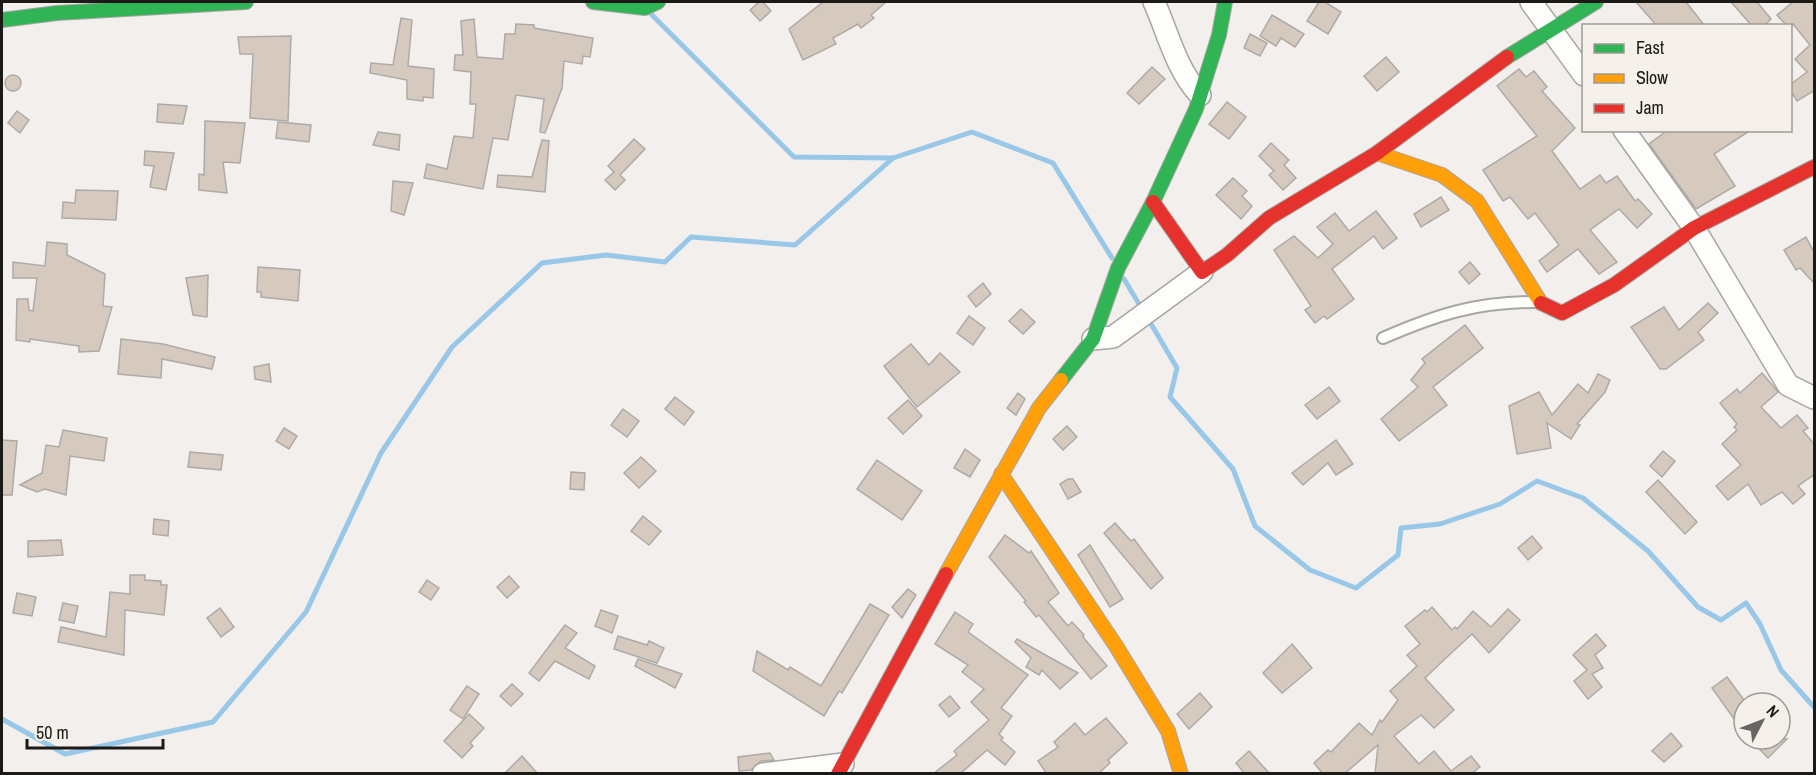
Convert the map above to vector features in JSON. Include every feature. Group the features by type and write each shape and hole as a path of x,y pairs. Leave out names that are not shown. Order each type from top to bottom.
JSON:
{"street":[{"path":"2,20 57,13 246,2"},
{"path":"594,2 645,8 658,2"},
{"path":"1154,2 1171,50 1187,80 1200,95"},
{"path":"763,774 840,769 1039,408 1093,339 1118,268 1153,202 1200,95 1219,35 1225,2"},
{"path":"1531,2 1582,72"},
{"path":"1093,339 1113,338 1227,255 1269,218 1377,153 1499,62 1552,32 1596,2"},
{"path":"1625,132 1694,228 1788,385 1815,398"},
{"path":"1377,153 1442,175 1477,201 1538,302 1562,313 1614,285 1694,228 1815,167"},
{"path":"1153,202 1202,272"},
{"path":"1001,474 1060,567 1116,646 1168,730 1181,774"}],"lane":[{"path":"1383,338 1434,316 1463,309 1538,302"}],"building":[{"path":"759,2 763,2 771,11 760,21 750,10"},
{"path":"823,2 886,2 871,15 874,18 861,28 858,24 833,38 836,44 803,60 789,29"},
{"path":"1319,2 1325,2 1341,12 1328,34 1307,21"},
{"path":"1636,2 1686,2 1703,24 1655,24"},
{"path":"1731,2 1757,2 1771,19 1766,24 1750,24"},
{"path":"1793,2 1815,2 1815,90 1797,101 1792,93 1792,83 1807,72 1795,59 1810,45 1793,24 1785,24 1777,15"},
{"path":"1272,15 1304,34 1295,47 1281,38 1276,46 1260,36"},
{"path":"401,18 412,20 408,66 434,69 433,98 423,97 423,101 407,99 407,80 370,73 371,63 393,65"},
{"path":"474,19 477,57 503,59 505,34 515,34 516,24 534,25 534,28 593,38 590,57 583,56 582,64 564,61 562,88 545,133 540,132 544,99 516,95 508,140 493,138 483,189 424,178 427,164 447,169 454,136 473,138 476,104 470,104 471,72 454,70 455,55 463,55 461,21"},
{"path":"1250,34 1267,43 1260,56 1244,48"},
{"path":"291,36 288,121 250,118 253,54 240,54 238,37"},
{"path":"1386,57 1399,72 1377,91 1364,76"},
{"path":"1152,67 1165,79 1139,104 1127,93"},
{"path":"1519,69 1526,77 1534,71 1547,87 1542,91 1575,128 1552,151 1580,189 1600,175 1606,183 1617,176 1635,201 1638,199 1652,214 1637,228 1619,209 1590,230 1617,262 1599,274 1578,249 1547,272 1539,261 1559,245 1535,213 1528,219 1510,197 1503,201 1483,170 1537,136 1497,86"},
{"path":"10,75 16,75 21,83 19,89 10,91 5,86 5,80"},
{"path":"1227,102 1246,117 1229,139 1209,124"},
{"path":"158,104 187,106 183,124 157,122"},
{"path":"17,111 29,120 20,133 8,123"},
{"path":"205,121 245,123 240,163 223,162 227,193 199,190 199,174 204,175"},
{"path":"278,122 311,125 309,142 276,138"},
{"path":"378,132 400,135 399,150 373,145"},
{"path":"1665,132 1748,132 1714,154 1735,186 1696,209 1649,144"},
{"path":"634,139 645,149 620,175 625,180 615,190 605,180 614,172 608,166"},
{"path":"542,140 549,141 545,192 497,187 498,175 532,177"},
{"path":"1271,143 1289,160 1284,165 1296,178 1283,190 1269,175 1274,171 1259,156"},
{"path":"145,151 174,153 166,190 150,187 154,166 144,165"},
{"path":"1233,178 1247,191 1242,196 1252,206 1241,219 1216,195"},
{"path":"393,181 413,183 404,215 391,211"},
{"path":"76,190 118,191 116,220 62,218 63,202 75,203"},
{"path":"1441,197 1449,210 1421,227 1414,214"},
{"path":"1376,211 1397,238 1383,249 1374,236 1332,269 1354,299 1327,319 1324,316 1315,323 1305,310 1311,306 1274,250 1294,236 1318,258 1333,244 1317,227 1335,213 1349,231"},
{"path":"1806,237 1814,252 1814,283 1800,268 1796,270 1784,250"},
{"path":"47,242 67,244 67,255 105,274 103,306 112,307 99,351 79,352 79,346 30,339 30,342 16,340 17,299 28,299 29,310 33,311 37,278 13,278 13,262 45,266"},
{"path":"1470,262 1480,274 1469,284 1459,272"},
{"path":"258,267 300,270 298,301 261,297 261,292 257,292"},
{"path":"208,275 207,317 193,315 186,278"},
{"path":"983,283 991,294 976,307 968,296"},
{"path":"1708,303 1718,313 1698,332 1704,340 1666,369 1660,369 1631,327 1664,307 1679,330"},
{"path":"1021,309 1035,322 1023,334 1009,321"},
{"path":"969,316 985,328 973,345 957,333"},
{"path":"1465,325 1483,348 1433,387 1447,405 1399,441 1381,419 1418,387 1411,380 1425,363 1422,359"},
{"path":"121,339 163,344 215,357 212,369 162,359 161,378 118,374"},
{"path":"911,344 929,365 940,353 960,372 917,407 884,366"},
{"path":"269,364 271,382 255,379 254,367"},
{"path":"1762,373 1778,392 1761,407 1781,428 1797,415 1808,428 1803,431 1815,445 1815,474 1798,486 1805,494 1793,504 1782,492 1761,505 1748,484 1728,500 1716,486 1741,465 1722,444 1737,430 1734,427 1737,424 1720,403 1737,389 1740,393"},
{"path":"1598,374 1610,380 1605,392 1577,424 1580,425 1571,439 1547,423 1551,448 1517,454 1509,406 1539,392 1552,415 1578,384 1588,393"},
{"path":"1329,387 1340,401 1317,419 1305,405"},
{"path":"1018,393 1025,399 1016,415 1007,408"},
{"path":"675,397 694,412 684,425 665,409"},
{"path":"908,400 922,416 903,434 888,418"},
{"path":"623,409 639,421 627,437 611,425"},
{"path":"1067,426 1077,437 1063,450 1053,439"},
{"path":"284,428 297,436 289,449 276,441"},
{"path":"63,430 107,438 104,461 70,456 66,495 45,489 37,492 20,485 42,473 46,445 59,447"},
{"path":"2,440 17,441 12,495 2,495"},
{"path":"1336,440 1353,464 1336,475 1328,463 1303,485 1292,473"},
{"path":"965,449 980,460 970,477 954,468"},
{"path":"1663,451 1675,461 1662,477 1650,466"},
{"path":"190,452 223,455 221,470 188,467"},
{"path":"641,457 656,471 639,488 624,473"},
{"path":"877,460 922,491 902,520 857,489"},
{"path":"571,472 585,473 584,490 570,489"},
{"path":"1073,479 1081,492 1068,499 1060,484"},
{"path":"1658,480 1697,522 1685,534 1646,492"},
{"path":"643,516 661,531 649,545 631,531"},
{"path":"154,519 169,521 168,536 153,534"},
{"path":"1115,523 1131,541 1134,539 1163,578 1151,589 1104,533"},
{"path":"1005,535 1029,553 1031,551 1059,593 1048,602 1068,626 1072,622 1084,635 1083,637 1107,666 1091,679 1039,615 1036,617 1024,602 1026,601 989,557"},
{"path":"1532,536 1542,548 1528,560 1518,548"},
{"path":"61,540 63,555 28,557 28,541"},
{"path":"1090,545 1123,599 1110,607 1078,555"},
{"path":"130,575 145,575 145,580 161,581 161,585 167,585 164,615 125,610 124,655 58,642 61,627 106,637 110,592 130,594"},
{"path":"509,576 519,587 507,598 497,587"},
{"path":"427,580 439,588 431,600 419,592"},
{"path":"908,589 916,595 902,618 892,607"},
{"path":"17,593 36,597 32,616 13,613"},
{"path":"63,603 78,606 74,623 59,620"},
{"path":"870,604 889,615 842,693 839,691 824,716 753,671 757,651 821,686"},
{"path":"1432,607 1452,630 1455,627 1457,629 1473,611 1491,627 1508,609 1520,620 1489,653 1472,634 1447,657 1425,678 1454,710 1434,728 1421,715 1394,736 1419,764 1434,751 1451,771 1471,756 1480,767 1471,774 1375,774 1378,745 1344,774 1323,774 1314,763 1328,750 1331,752 1359,723 1372,735 1380,720 1382,722 1398,700 1390,691 1417,666 1407,655 1420,644 1405,626"},
{"path":"220,608 234,627 221,637 207,618"},
{"path":"601,610 618,616 612,633 595,626"},
{"path":"955,612 973,624 968,632 1028,675 1001,708 1012,716 999,734 1003,738 1001,740 1015,752 1005,765 987,750 960,774 933,774 957,755 954,751 989,720 971,702 984,689 962,672 968,665 935,644"},
{"path":"565,625 577,633 565,648 595,666 589,679 555,661 539,681 529,673"},
{"path":"1596,634 1606,646 1595,655 1603,668 1592,674 1602,687 1588,699 1574,681 1587,670 1573,655"},
{"path":"618,636 647,645 649,641 664,648 657,663 614,649"},
{"path":"1017,639 1078,673 1060,689 1042,670 1039,675 1026,667 1031,658 1015,642"},
{"path":"1292,644 1312,668 1282,693 1263,673"},
{"path":"638,659 682,674 675,688 635,666"},
{"path":"1727,677 1737,691 1732,691 1732,716 1712,688"},
{"path":"512,684 523,694 511,706 500,696"},
{"path":"467,686 479,694 463,719 450,710"},
{"path":"1200,693 1212,707 1189,729 1177,714"},
{"path":"950,696 960,708 949,717 939,705"},
{"path":"469,714 484,728 470,743 473,746 462,758 444,741"},
{"path":"1106,718 1127,743 1108,760 1110,763 1098,774 1047,774 1038,761 1058,747 1054,742 1075,723 1085,735"},
{"path":"1671,733 1682,746 1664,762 1652,751"},
{"path":"1249,751 1270,774 1245,774 1236,763"},
{"path":"1761,751 1775,751 1768,758"},
{"path":"770,753 774,760 761,761 751,770 739,771 738,757"},
{"path":"522,756 538,774 504,774"}],"waterway":[{"path":"651,14 794,157 893,158 972,132 1053,163 1112,258"},
{"path":"2,719 65,754 213,722 306,612 381,453 452,347 542,263 606,255 665,262 691,237 795,245 893,158"},
{"path":"1124,279 1142,309"},
{"path":"1147,317 1177,368 1170,397 1233,469 1255,526 1310,570 1356,588 1398,555 1401,528 1440,524 1500,504 1537,481 1583,498 1648,551 1698,607 1721,620 1746,603 1760,624 1781,670 1814,707"}],"traffic: fast":[{"path":"2,20 57,13 246,2"},
{"path":"593,2 645,8 658,2"},
{"path":"1061,380 1093,339 1118,268 1153,202 1196,109 1219,35 1225,2"},
{"path":"1507,57 1596,2"}],"traffic: slow":[{"path":"1377,153 1442,175 1477,201 1541,303"},
{"path":"946,574 1039,408 1061,380"},
{"path":"1001,474 1116,646 1168,731 1181,774"}],"traffic: jam":[{"path":"1153,202 1202,272 1227,255 1269,218 1377,153 1507,57"},
{"path":"1541,303 1562,313 1614,285 1694,228 1814,167"},
{"path":"838,774 946,574"}]}
